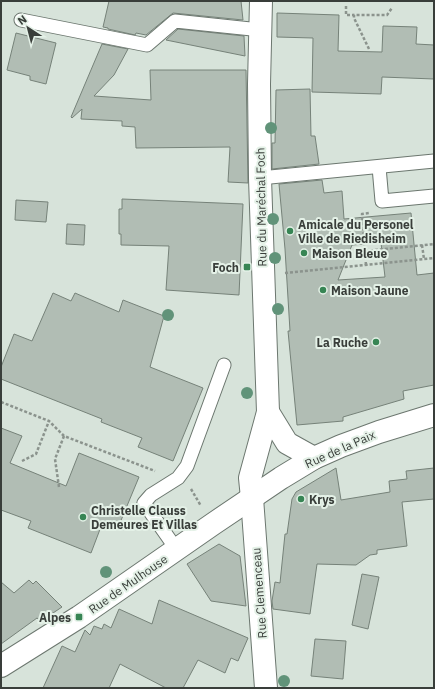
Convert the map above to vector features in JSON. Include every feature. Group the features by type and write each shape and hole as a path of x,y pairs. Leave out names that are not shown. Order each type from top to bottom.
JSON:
{"street":[{"name":"Rue du Maréchal Foch","path":"252,498 250,478 268,412 260,178 259,84 261,1"},
{"name":"Rue du Maréchal Foch","path":"268,412 287,443 314,458"},
{"name":"Rue de la Paix","path":"252,498 314,458 364,438 434,414"},
{"name":"Rue de Mulhouse","path":"1,666 79,617 252,498"},
{"name":"Rue Clemenceau","path":"252,498 266,688"}],"lane":[{"path":"21,20 147,46 175,21 261,30"},
{"path":"260,178 434,161"},
{"path":"379,167 382,201 434,196"},
{"path":"177,550 144,502 151,495 178,478 187,466 224,365"}],"path":[{"path":"346,6 346,15 388,15 392,8"},
{"path":"354,15 354,18 369,49"},
{"path":"366,265 362,214 375,212 375,202 382,201"},
{"path":"365,251 434,244"},
{"path":"422,245 424,259"},
{"path":"283,273 434,258"},
{"path":"1,402 49,420 64,436 162,474 172,468 186,481 203,508"},
{"path":"22,461 36,454 49,420"},
{"path":"59,487 55,459 64,436"}],"building":[{"path":"109,1 241,1 243,20 173,13 146,35 136,33 135,35 103,27"},
{"path":"277,13 339,15 338,51 382,52 383,26 417,27 416,44 434,45 434,79 382,77 381,94 312,92 313,38 277,37"},
{"path":"178,29 244,36 245,56 166,40"},
{"path":"16,33 56,43 46,84 30,80 30,76 7,70"},
{"path":"102,44 128,49 114,75 94,96 151,100 150,70 246,70 248,183 228,182 230,147 136,148 135,127 122,126 122,121 81,119 82,109 72,118 71,117"},
{"path":"310,89 311,136 315,136 319,164 272,169 272,143 275,143 276,90"},
{"path":"322,180 324,193 342,191 344,219 411,213 417,275 434,273 434,385 403,391 404,399 343,417 343,421 297,425 288,331 290,331 285,249 279,184","holes":["381,243 385,277 338,280 352,245"]},
{"path":"122,199 243,204 239,295 166,290 169,246 121,245 121,234 119,234 119,209 122,209"},
{"path":"16,200 48,202 46,222 15,220"},
{"path":"67,224 85,225 84,245 66,244"},
{"path":"53,293 71,301 75,293 119,312 123,300 164,316 150,367 203,388 173,461 138,447 142,438 101,422 102,419 1,379 1,367 14,334 32,341"},
{"path":"1,428 22,436 10,463 66,486 79,453 139,477 117,530 102,524 91,553 28,528 31,521 1,510"},
{"path":"336,468 341,500 390,492 389,481 407,479 406,471 434,468 434,499 402,502 407,546 377,550 377,554 370,555 356,565 317,564 310,614 273,609 272,601 275,582 280,583 285,534 287,534 292,499 296,492"},
{"path":"219,544 240,556 246,606 211,601 187,564"},
{"path":"362,574 379,577 368,629 352,625"},
{"path":"29,580 33,584 36,581 62,607 41,621 37,618 1,644 1,582 14,593"},
{"path":"159,600 248,638 238,661 231,658 225,673 198,660 183,688 166,688 120,664 109,688 43,688 62,646 75,652 85,630 90,635 94,626 102,629 104,624 111,628 119,609 152,624"},
{"path":"315,639 346,641 343,679 311,676"}],"place":[{"name":"Amicale du Personel Ville de Riedisheim","path":"290,231"},
{"name":"Maison Bleue","path":"304,253"},
{"name":"Foch","path":"247,267"},
{"name":"Maison Jaune","path":"323,290"},
{"name":"La Ruche","path":"376,342"},
{"name":"Krys","path":"301,499"},
{"name":"Christelle Clauss Demeures Et Villas","path":"83,517"},
{"name":"Alpes","path":"79,617"}]}
